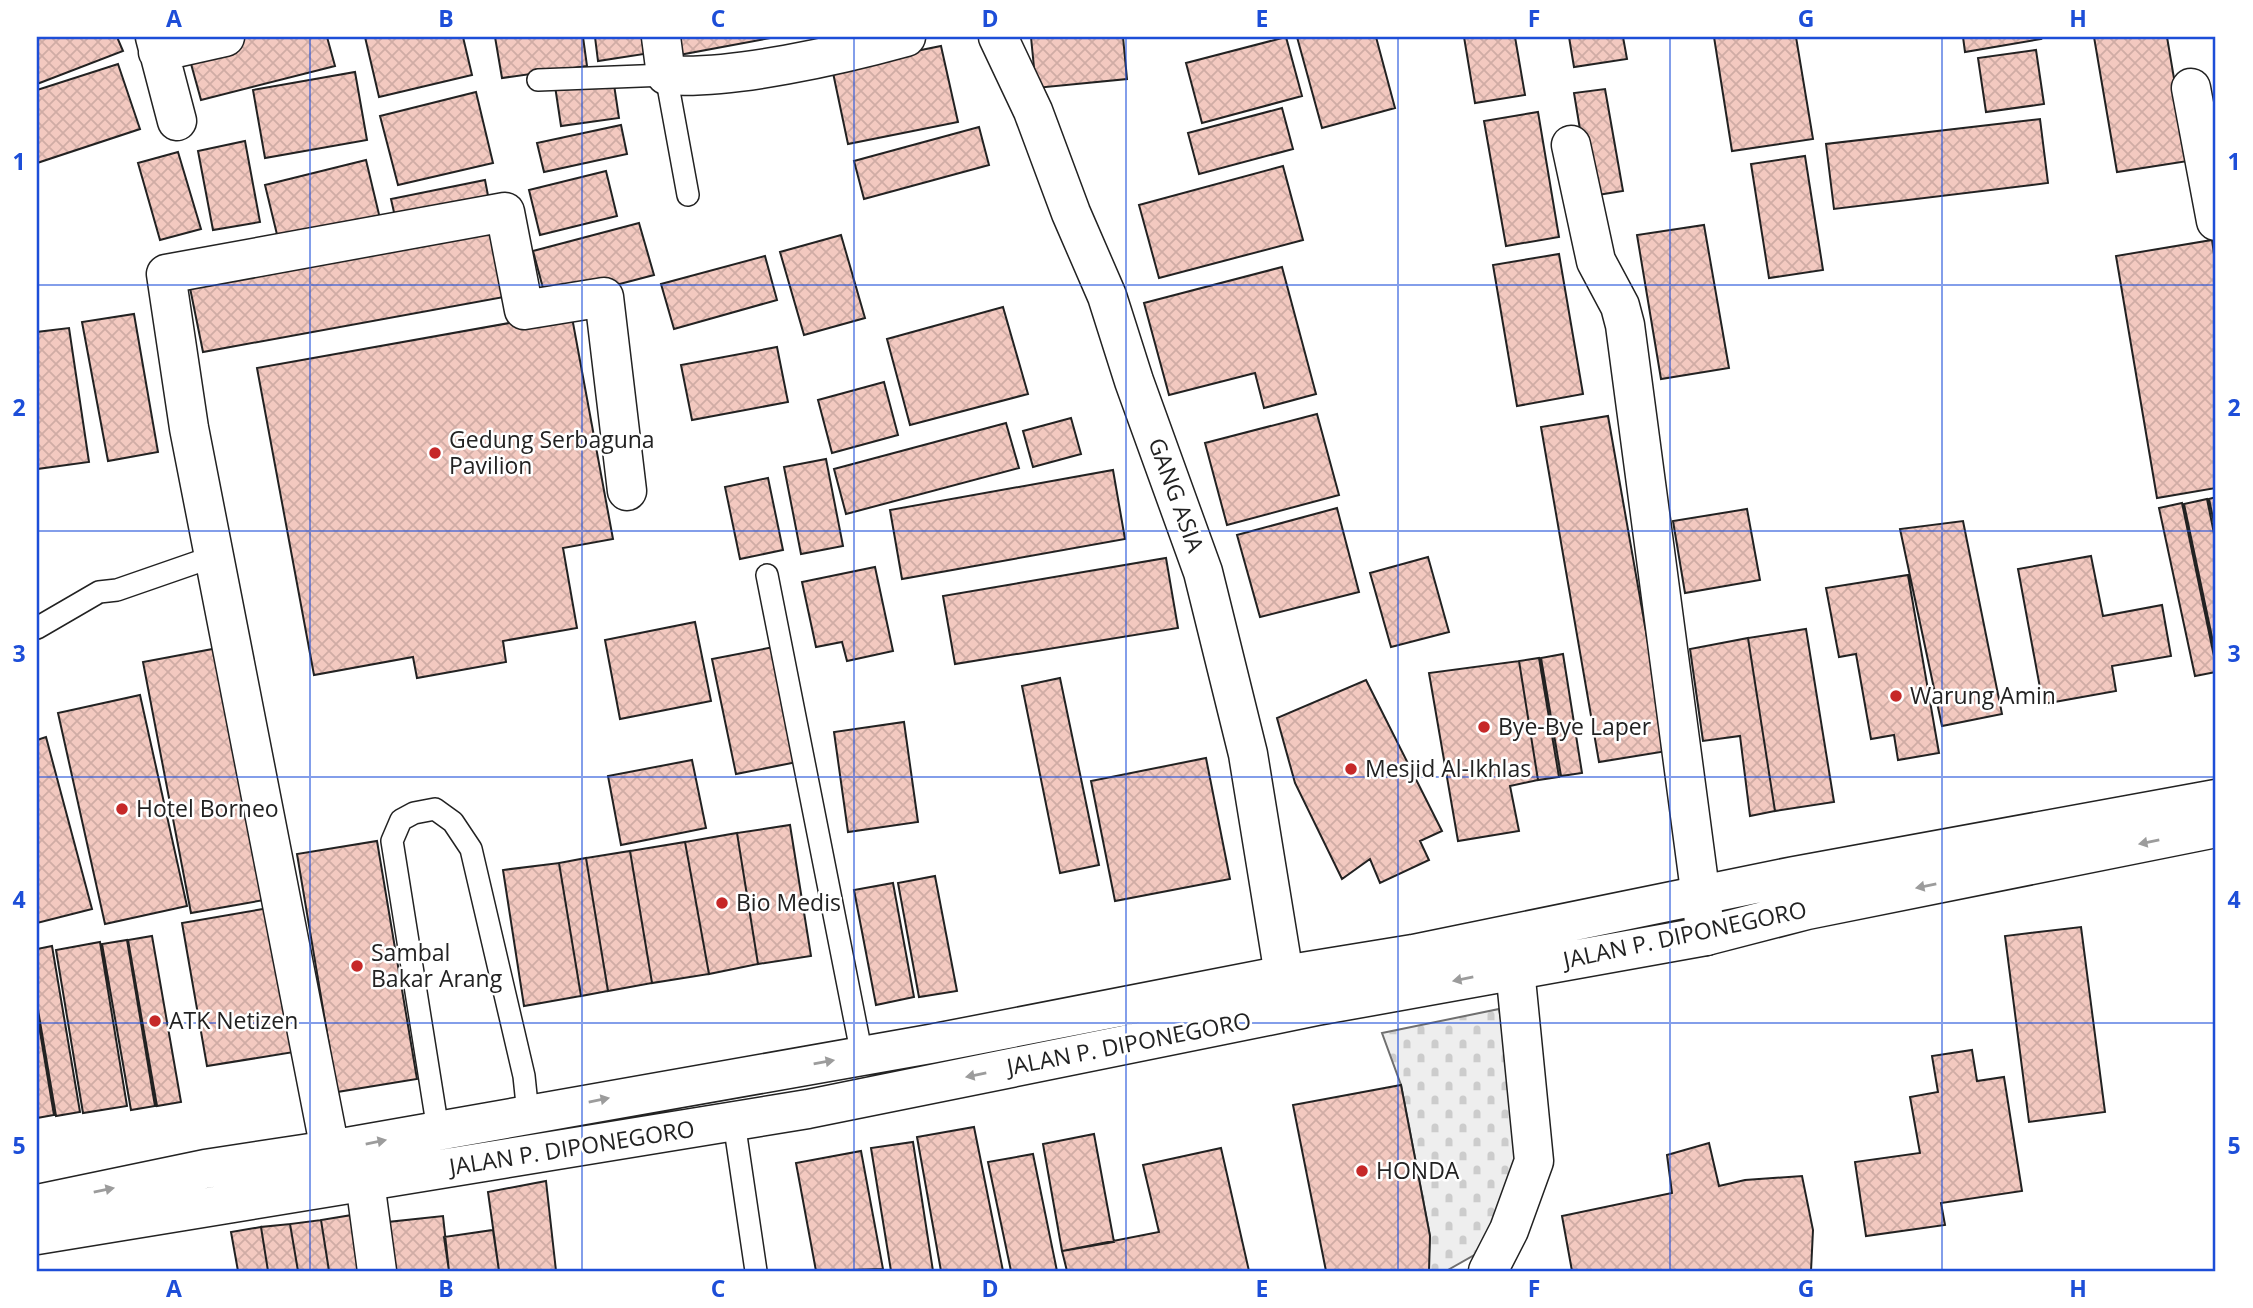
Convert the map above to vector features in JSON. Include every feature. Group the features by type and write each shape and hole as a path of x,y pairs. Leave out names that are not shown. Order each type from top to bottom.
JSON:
{"main road":[{"path":"177,121 157,45 225,37"},
{"path":"661,37 666,75 752,68 857,50 906,37"},
{"name":"GANG ASIA","path":"998,37 1033,111 1071,213 1107,296 1134,381 1203,572 1248,754 1284,975"},
{"path":"2191,88 2216,221"},
{"path":"1570,145 1596,261 1620,306 1625,325 1706,936"},
{"path":"330,1150 189,428 166,274 505,212 524,310 604,297 627,491"},
{"name":"JALAN P. DIPONEGORO","path":"37,1204 205,1169 330,1150 862,1056 1284,975 1413,954 1701,895 2216,799"},
{"name":"JALAN P. DIPONEGORO","path":"37,1235 734,1122 1515,969 1706,936 1807,910 2216,828"},
{"path":"1488,1271 1509,1230 1534,1161 1515,969"},
{"path":"365,1182 377,1271"}],"lane":[{"path":"538,80 666,75 688,195"},
{"path":"37,628 99,592 117,590 215,556"},
{"path":"767,575 862,1056"},
{"path":"438,1130 392,841 401,820 414,813 435,809 453,822 471,849 524,1076 528,1114"},
{"path":"734,1122 757,1271"}],"green space":[{"path":"1499,1009 1516,1098 1515,1180 1483,1250 1446,1271 1428,1271 1430,1236 1401,1085 1382,1033"}],"building":[{"path":"37,37 117,37 123,51 37,84"},
{"path":"249,37 327,37 335,66 201,100 188,53"},
{"path":"365,37 463,37 472,75 379,97"},
{"path":"495,37 583,37 587,66 502,78"},
{"path":"595,37 642,37 644,54 598,61"},
{"path":"675,37 776,37 679,55"},
{"path":"1031,37 1123,37 1127,79 1036,88"},
{"path":"1286,37 1302,96 1202,123 1186,63"},
{"path":"1297,37 1376,37 1395,108 1322,128"},
{"path":"1464,37 1515,37 1525,95 1475,103"},
{"path":"1569,37 1623,37 1627,59 1574,67"},
{"path":"1714,37 1796,37 1813,139 1732,151"},
{"path":"1963,37 2040,37 2041,39 1965,52"},
{"path":"2094,37 2167,37 2188,161 2117,172"},
{"path":"941,46 958,122 848,144 832,68"},
{"path":"2036,50 2044,104 1986,112 1978,58"},
{"path":"118,64 140,129 37,163 37,90"},
{"path":"355,72 367,140 265,158 253,90"},
{"path":"613,78 619,118 561,126 555,86"},
{"path":"1605,89 1623,191 1591,196 1574,93"},
{"path":"476,92 493,163 398,185 380,116"},
{"path":"1282,108 1293,149 1199,174 1188,133"},
{"path":"1538,112 1559,237 1506,246 1484,121"},
{"path":"2040,119 2048,183 1834,209 1826,144"},
{"path":"621,125 627,154 544,172 537,143"},
{"path":"979,127 989,165 864,199 854,161"},
{"path":"245,141 260,222 213,230 198,151"},
{"path":"178,152 201,229 160,240 138,163"},
{"path":"1805,156 1823,270 1769,278 1751,164"},
{"path":"366,160 382,227 281,251 265,185"},
{"path":"1283,166 1303,240 1159,278 1139,205"},
{"path":"606,171 617,216 540,235 529,190"},
{"path":"485,180 491,211 398,230 391,199"},
{"path":"639,223 654,275 547,303 533,251"},
{"path":"1704,225 1729,368 1661,379 1637,235"},
{"path":"491,228 504,297 203,352 189,283"},
{"path":"841,235 865,318 804,335 780,252"},
{"path":"2212,240 2216,267 2216,488 2157,498 2116,256"},
{"path":"1559,254 1583,394 1517,406 1493,265"},
{"path":"765,256 777,300 674,329 661,284"},
{"path":"1282,267 1316,394 1264,408 1255,373 1169,395 1144,303"},
{"path":"1003,307 1028,394 910,425 887,339"},
{"name":"Gedung Serbaguna Pavilion","path":"571,312 613,539 563,548 577,628 503,641 506,662 417,678 413,657 314,675 257,368"},
{"path":"134,314 158,452 108,461 82,322"},
{"path":"69,328 89,462 37,469 37,332"},
{"path":"777,347 788,402 692,420 681,365"},
{"path":"884,382 898,435 832,453 818,400"},
{"path":"1317,414 1339,495 1227,525 1205,443"},
{"path":"1608,416 1667,751 1599,762 1541,427"},
{"path":"1071,418 1081,454 1033,467 1023,431"},
{"path":"1006,423 1019,468 846,514 834,469"},
{"path":"826,459 843,546 801,554 784,467"},
{"path":"1113,470 1125,539 902,579 890,510"},
{"path":"768,478 783,550 740,559 725,487"},
{"path":"2216,497 2216,532 2209,499"},
{"path":"2207,499 2216,543 2216,656 2184,504"},
{"path":"2182,503 2216,666 2216,672 2195,676 2159,508"},
{"path":"1337,508 1359,592 1260,617 1237,535"},
{"path":"1747,509 1760,580 1685,593 1673,521"},
{"path":"1963,521 2002,714 1942,726 1900,529"},
{"path":"2091,556 2103,616 2162,605 2171,656 2112,666 2116,691 2043,704 2018,569"},
{"path":"1428,557 1449,632 1391,647 1370,573"},
{"path":"1166,558 1178,628 955,664 943,596"},
{"path":"875,567 893,651 847,661 842,642 816,647 802,582"},
{"name":"Warung Amin","path":"1908,575 1939,753 1898,760 1894,735 1871,739 1856,654 1839,657 1826,588"},
{"path":"695,622 711,701 620,719 605,640"},
{"path":"1806,629 1834,802 1775,811 1748,638"},
{"path":"1748,638 1775,811 1750,816 1740,736 1703,741 1690,649"},
{"path":"774,647 797,762 736,774 712,659"},
{"path":"218,648 264,900 191,913 143,662"},
{"path":"1563,654 1582,773 1561,776 1541,658"},
{"path":"1539,658 1559,777 1538,780 1519,661"},
{"name":"Bye-Bye Laper","path":"1519,661 1538,780 1510,786 1519,831 1458,841 1429,673"},
{"path":"1060,678 1099,865 1060,873 1022,686"},
{"name":"Mesjid Al-Ikhlas","path":"1366,680 1442,831 1420,841 1429,860 1380,883 1370,859 1342,879 1295,783 1277,718"},
{"name":"Hotel Borneo","path":"140,695 187,906 105,924 58,713"},
{"path":"904,722 918,822 848,832 834,732"},
{"path":"46,737 92,909 37,923 37,740"},
{"path":"1206,758 1230,879 1115,901 1091,781"},
{"path":"692,760 706,828 621,845 608,776"},
{"path":"790,825 811,956 758,964 737,833"},
{"name":"Bio Medis","path":"737,833 758,964 709,974 685,842"},
{"name":"Sambal Bakar Arang","path":"377,841 417,1079 337,1092 297,854"},
{"path":"685,842 709,974 652,983 630,851"},
{"path":"630,851 652,983 608,991 586,858"},
{"path":"586,858 608,991 581,996 559,863"},
{"path":"559,863 581,996 524,1006 503,870"},
{"path":"935,876 957,991 919,997 898,883"},
{"path":"893,883 914,997 876,1005 854,890"},
{"path":"269,908 294,1052 207,1066 182,923"},
{"path":"2081,927 2105,1112 2029,1122 2005,936"},
{"name":"ATK Netizen","path":"152,936 181,1102 157,1106 128,940"},
{"path":"127,940 155,1106 131,1110 102,944"},
{"path":"100,942 127,1106 83,1113 56,950"},
{"path":"52,946 80,1112 56,1116 37,1004 37,949"},
{"path":"37,1014 54,1115 37,1118"},
{"path":"1972,1050 1977,1081 2004,1077 2022,1191 1941,1203 1945,1225 1866,1236 1855,1162 1920,1153 1910,1097 1938,1092 1932,1056"},
{"name":"HONDA","path":"1401,1085 1430,1236 1429,1271 1326,1271 1293,1105"},
{"path":"974,1127 1003,1271 941,1271 917,1137"},
{"path":"1094,1134 1114,1242 1062,1251 1043,1144"},
{"path":"913,1142 933,1271 891,1271 871,1148"},
{"path":"1709,1143 1719,1186 1745,1180 1802,1176 1813,1230 1811,1271 1572,1271 1562,1216 1672,1193 1667,1155"},
{"path":"1221,1148 1249,1271 1067,1271 1062,1251 1159,1232 1143,1165"},
{"path":"861,1151 883,1269 816,1271 796,1163"},
{"path":"1033,1154 1057,1271 1011,1271 988,1162"},
{"path":"546,1181 556,1271 499,1271 488,1192"},
{"path":"352,1215 361,1271 329,1271 321,1220"},
{"path":"443,1216 449,1271 394,1271 388,1222"},
{"path":"321,1220 329,1271 298,1271 290,1224"},
{"path":"290,1224 298,1271 268,1271 261,1227"},
{"path":"261,1227 268,1271 238,1271 231,1232"},
{"path":"493,1230 499,1271 449,1271 444,1237"}],"place":[{"name":"Gedung Serbaguna Pavilion","path":"435,453"},
{"name":"Warung Amin","path":"1896,696"},
{"name":"Bye-Bye Laper","path":"1484,727"},
{"name":"Mesjid Al-Ikhlas","path":"1351,769"},
{"name":"Hotel Borneo","path":"122,809"},
{"name":"Bio Medis","path":"722,903"},
{"name":"Sambal Bakar Arang","path":"357,966"},
{"name":"ATK Netizen","path":"155,1021"},
{"name":"HONDA","path":"1362,1171"}]}
